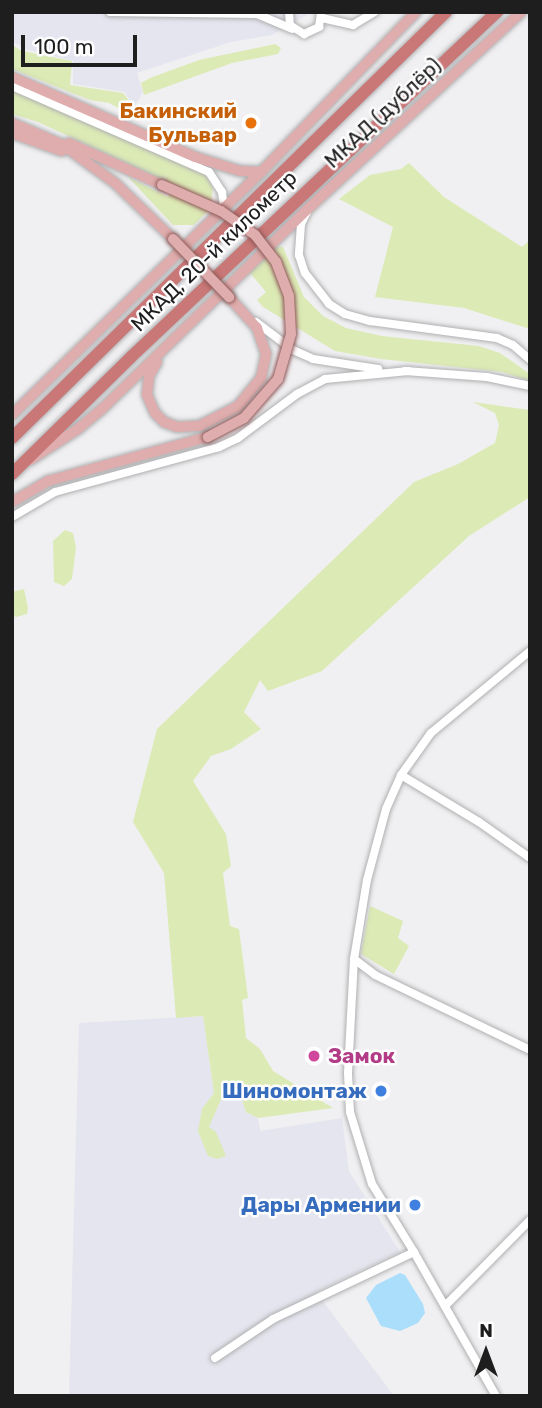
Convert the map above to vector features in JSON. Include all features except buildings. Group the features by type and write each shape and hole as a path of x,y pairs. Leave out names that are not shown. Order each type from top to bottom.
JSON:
{"highway":[{"name":"МКАД, 20-й километр","path":"12,438 446,12"},
{"name":"МКАД, 20-й километр","path":"17,470 444,58 497,12"}],"main road":[{"name":"МКАД (дублёр)","path":"12,415 225,209 416,12"},
{"name":"МКАД (дублёр)","path":"17,470 78,429 166,348 310,206 521,12"},
{"path":"12,77 195,157 240,171 261,172"},
{"path":"12,123 221,211 255,234 276,262 289,296 291,334 278,379 267,395 244,418 208,437 48,481 12,502"},
{"path":"12,133 87,162"},
{"path":"41,133 87,162 131,197 249,315 264,343 265,368 256,388 212,422 177,427 164,422 149,404 149,376 166,348"}],"street":[{"path":"110,12 257,14 309,34 319,27 323,14 353,25 375,12"},
{"path":"289,12 292,29"},
{"path":"12,86 209,172 222,192 225,209"},
{"path":"310,206 301,224 299,255 304,273 329,304 345,314 370,321 497,338 513,345 530,360"},
{"path":"249,315 293,350 313,359 530,387"},
{"path":"12,517 55,492 219,447 238,438 297,394 325,379 409,372"},
{"path":"496,1396 372,1184 349,1112 348,1073 354,959 367,880 386,809 401,775 431,733 530,651"},
{"path":"401,775 480,821 530,858"},
{"path":"354,959 375,975 530,1050"},
{"path":"445,1306 530,1220"},
{"path":"215,1358 273,1319 414,1252"}],"shaded area":[{"path":"12,12 312,12 272,35 231,42 137,73 143,92 135,106 124,92 73,84 73,61 26,49 12,41"},
{"path":"203,1016 214,1093 202,1109 209,1127 222,1096 243,1100 246,1112 258,1118 260,1131 342,1118 349,1171 400,1252 316,1292 394,1396 69,1396 79,1023"}],"green space":[{"path":"275,44 281,48 278,54 232,63 144,95 141,83 150,78 199,60"},
{"path":"12,45 22,51 72,61 70,85 123,93 128,99 124,111 109,103 90,100 12,69"},
{"path":"12,89 196,169 207,177 213,188 210,209 194,225 173,225 128,177 168,197 174,185 164,180 167,172 163,180 38,122 12,114"},
{"path":"409,163 444,197 522,247 530,240 530,329 464,308 375,297 393,227 339,199 370,175 401,169"},
{"path":"276,247 283,247 304,297 323,316 346,328 382,336 479,346 500,353 530,374 530,381 502,372 381,359 335,351 263,307 257,300 266,292 251,274 238,280"},
{"path":"473,402 530,410 530,497 469,536 322,671 268,691 260,680 244,712 261,729 231,749 211,756 193,781 226,834 231,866 223,873 230,926 239,929 248,998 242,1000 246,1038 260,1049 273,1071 333,1108 258,1118 246,1112 242,1100 222,1097 209,1127 216,1132 226,1156 217,1159 208,1156 198,1131 202,1109 214,1093 203,1016 176,1018 164,873 133,822 157,729 414,482 458,464 495,443 499,425 495,413"},
{"path":"65,530 73,533 76,548 72,579 64,586 54,582 53,541"},
{"path":"24,589 27,614 16,617 12,615 12,592"},
{"path":"370,906 403,921 398,938 409,946 394,974 361,954"}],"water":[{"path":"400,1273 405,1275 423,1304 425,1313 418,1323 400,1331 381,1326 366,1298 376,1285"}],"place":[{"name":"Бакинский Бульвар","path":"251,123"},
{"name":"Замок","path":"314,1056"},
{"name":"Шиномонтаж","path":"381,1091"},
{"name":"Дары Армении","path":"415,1205"}]}
